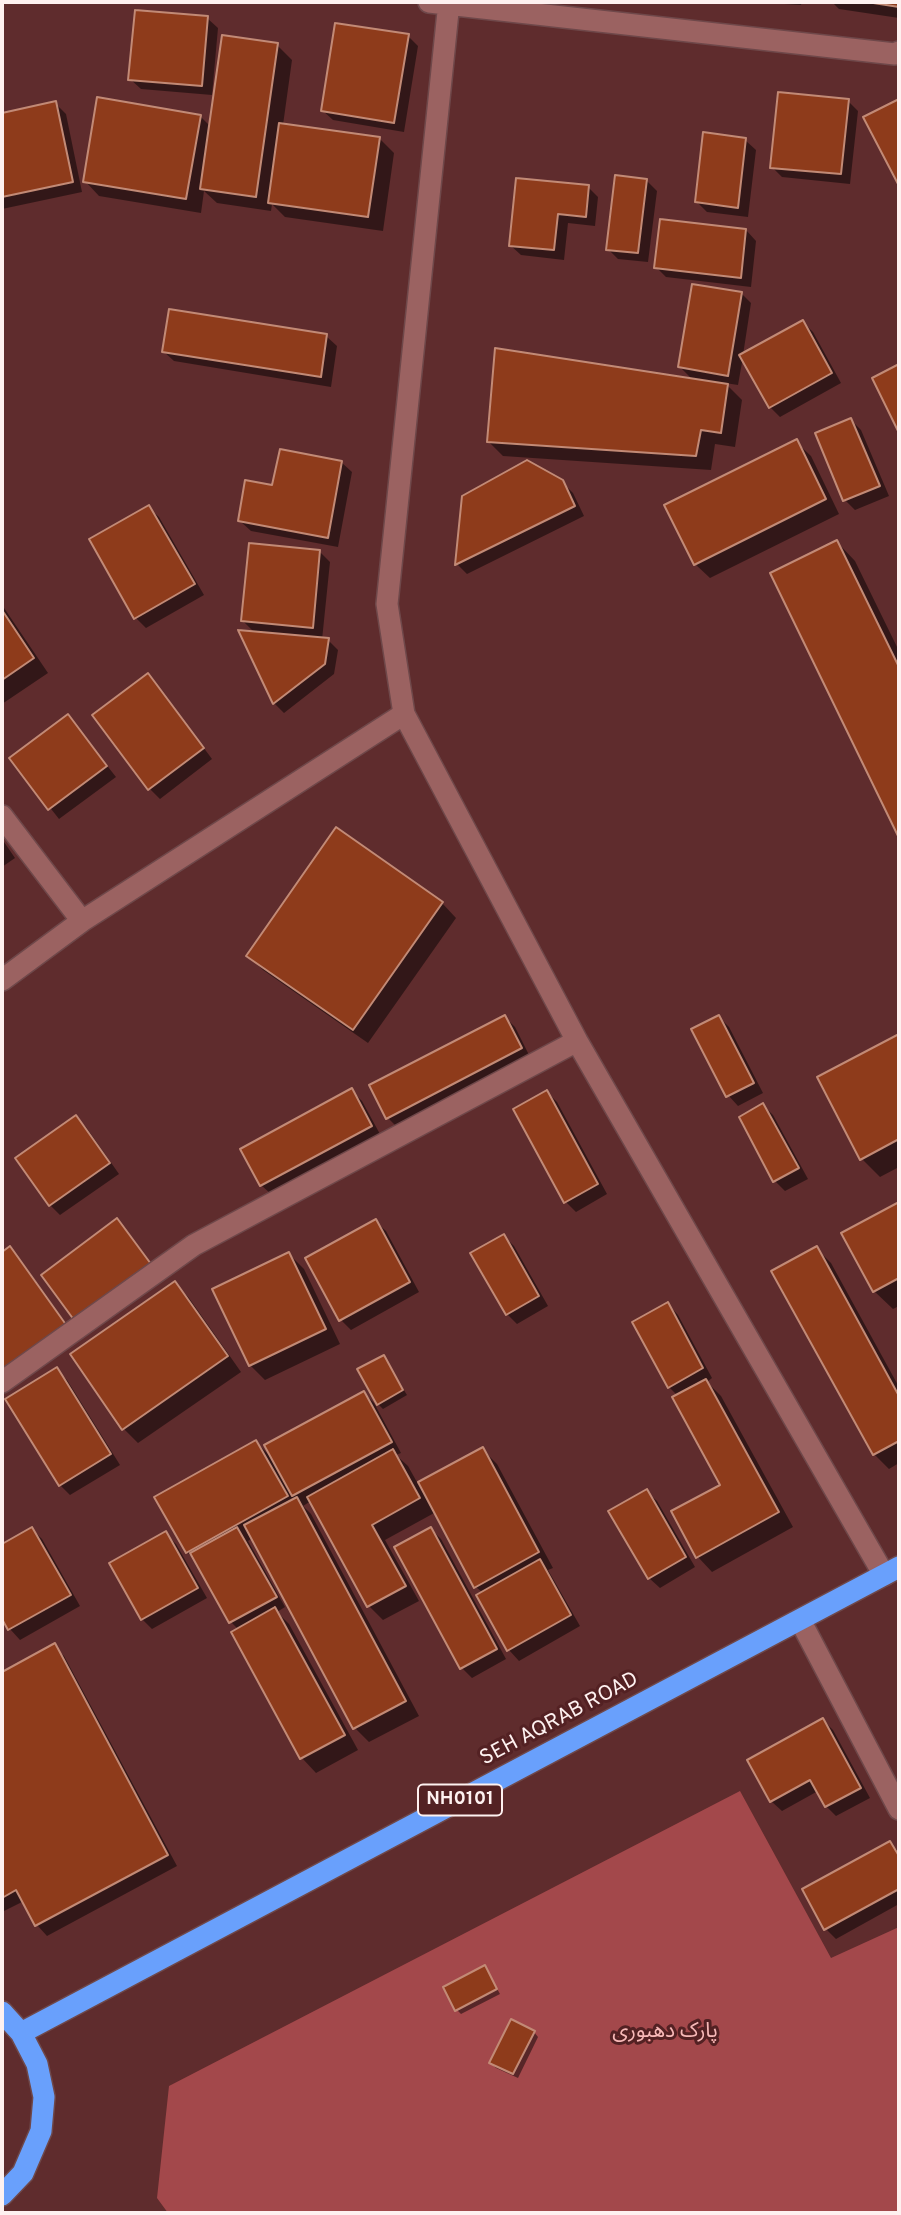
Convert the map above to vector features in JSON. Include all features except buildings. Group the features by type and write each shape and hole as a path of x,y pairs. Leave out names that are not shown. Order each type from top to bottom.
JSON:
{"highway":[{"name":"SEH AQRAB ROAD","path":"21,2033 892,1571"},
{"path":"2,2012 21,2033 37,2064 44,2097 41,2131 23,2173 2,2195"}],"street":[{"path":"892,1571 578,1041 404,714 387,604 442,3 895,54 899,52"},
{"path":"2,980 82,920 404,714"},
{"path":"2,816 82,920"},
{"path":"2,1382 194,1245 578,1041"},
{"path":"800,1620 899,1808"}],"green space":[{"name":"پارک دهبوری","path":"740,1791 831,1958 899,1927 899,2213 168,2213 157,2198 169,2086"}]}
